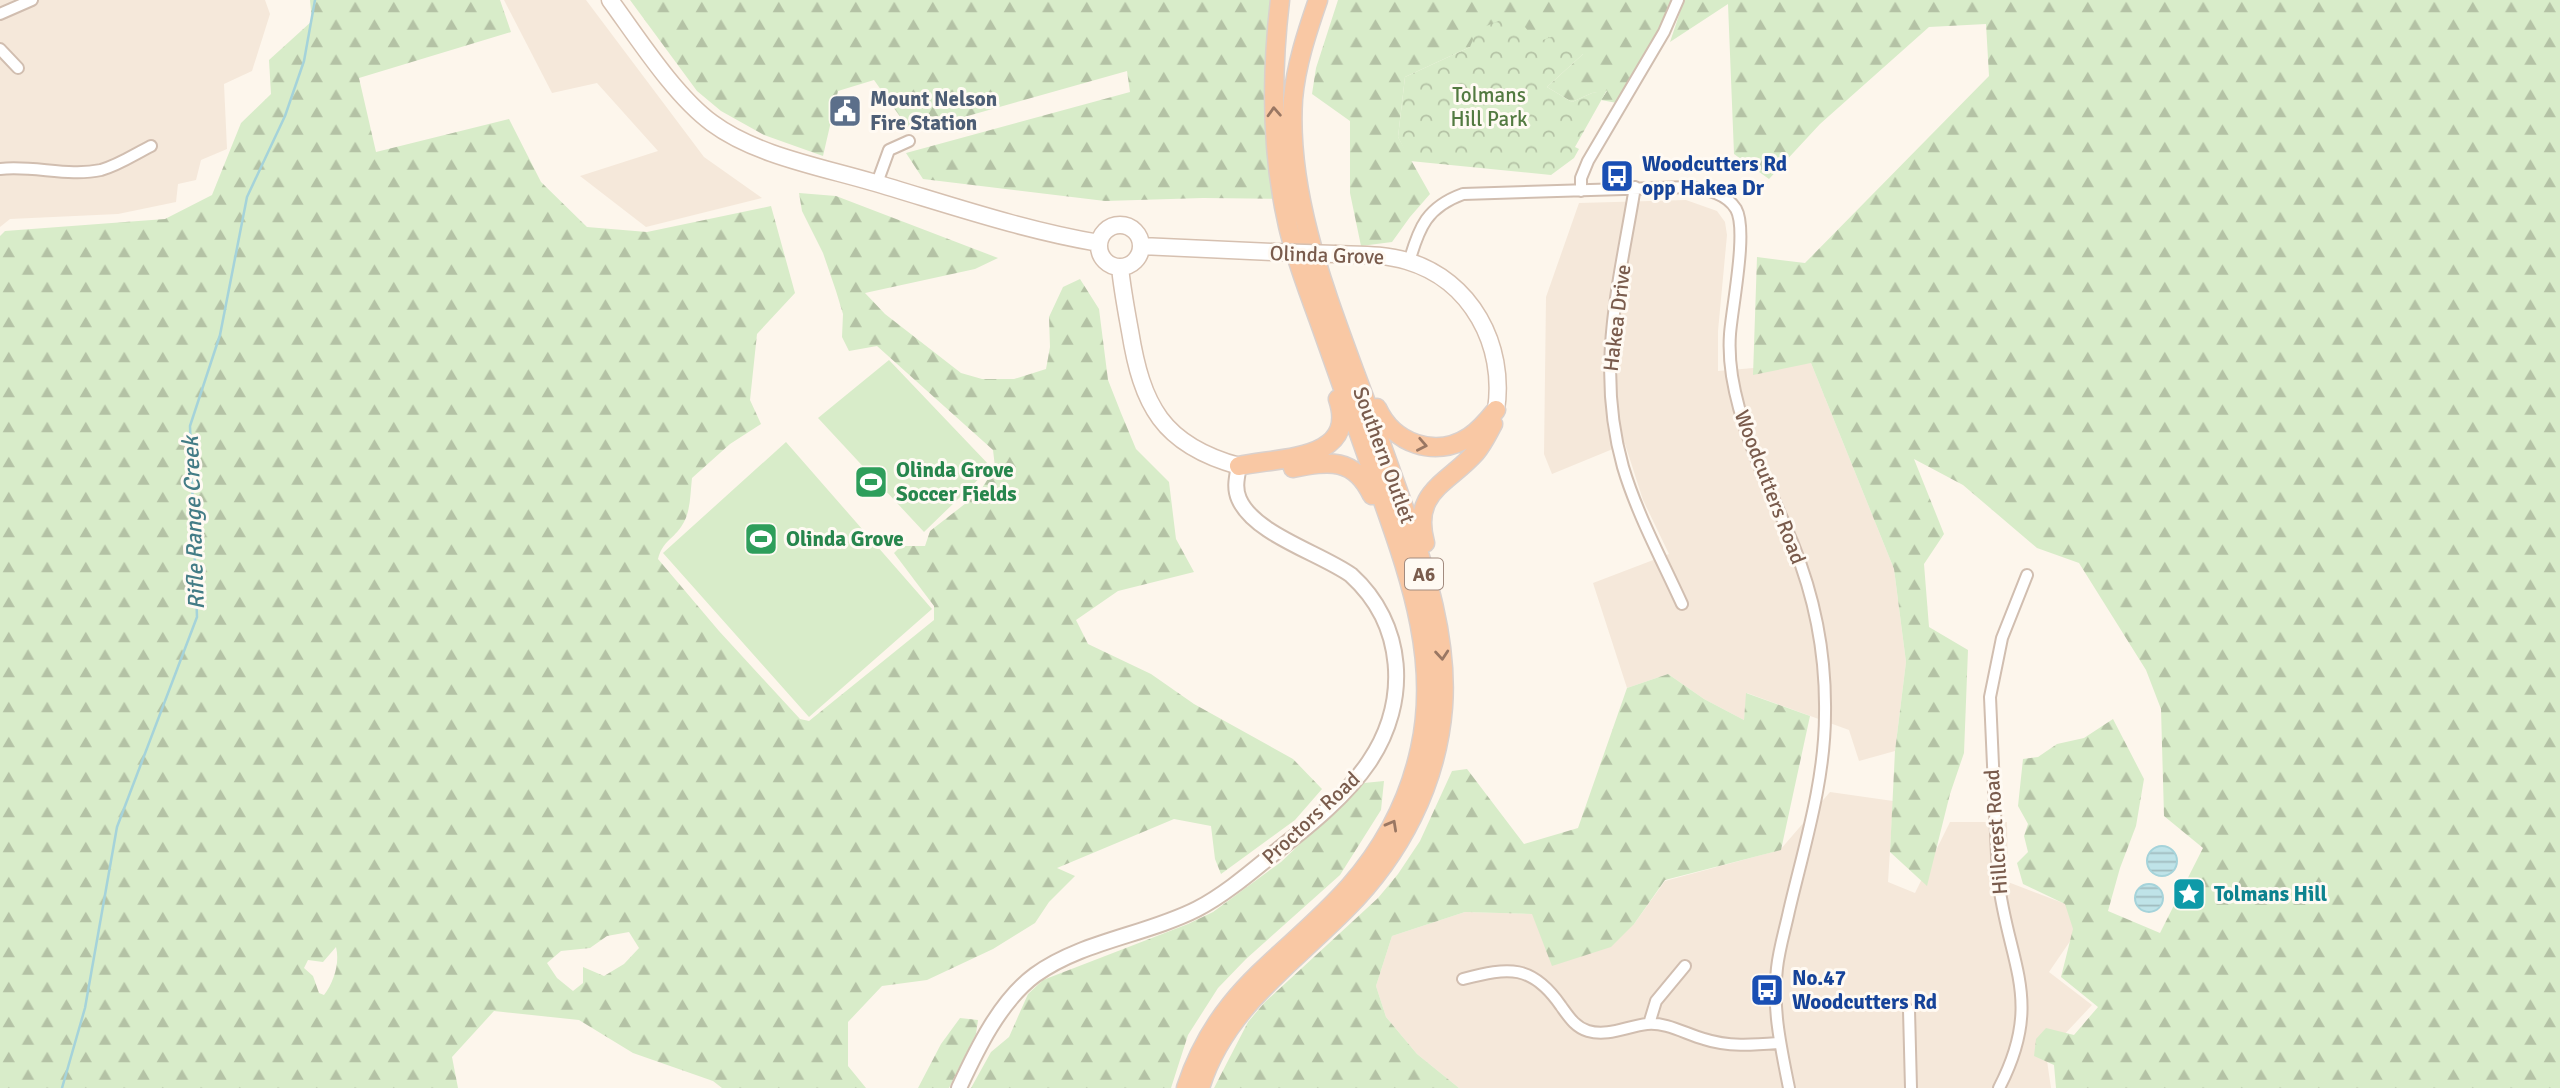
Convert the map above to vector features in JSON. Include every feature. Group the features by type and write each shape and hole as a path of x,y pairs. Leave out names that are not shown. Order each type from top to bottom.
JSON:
{"highway":[{"name":"Southern Outlet","path":"1186,1088 1199,1054 1226,1009 1249,981 1349,887 1370,862 1394,822 1411,781 1424,732 1426,677 1413,590 1296,253 1283,199 1273,108 1275,42 1280,0"},
{"name":"Southern Outlet","path":"1200,1088 1215,1051 1234,1020 1263,987 1333,923 1369,885 1391,856 1409,825 1431,770 1441,726 1444,677 1439,629 1413,535 1318,265 1304,210 1295,154 1294,96 1302,48 1318,0"},
{"path":"1326,0 1304,84 1301,105 1303,154 1307,188 1319,242 1371,394 1384,422 1391,430 1412,443 1425,447 1456,444 1483,427 1496,410"},
{"path":"1239,466 1284,460 1322,448 1337,436 1342,420 1287,248 1278,209 1277,154"},
{"path":"1439,629 1437,595 1422,530 1422,512 1433,491 1477,450 1492,425 1496,410"},
{"path":"1239,466 1252,471 1268,471 1331,463 1358,473 1366,481 1373,496 1423,644"}],"main road":[{"path":"610,0 678,90 719,129 762,149 1044,232 1099,243"},
{"path":"1117,225 1125,225 1136,233 1141,246 1132,262 1120,267 1102,257 1099,243 1105,231 1117,225"},
{"name":"Olinda Grove","path":"1141,246 1377,256 1409,262 1427,269 1453,287 1474,308 1485,327 1497,368 1496,410"},
{"path":"1120,267 1138,372 1157,415 1176,435 1196,450 1239,466"}],"street":[{"path":"0,14 32,0"},
{"path":"1581,191 1581,178 1588,161 1664,32 1678,0"},
{"path":"0,49 18,68"},
{"path":"877,183 889,150 909,141"},
{"path":"0,169 35,167 87,172 116,164 151,146"},
{"name":"Hakea Drive","path":"1635,187 1611,335 1611,403 1624,470 1682,604"},
{"name":"Woodcutters Road","path":"1409,262 1423,224 1430,213 1448,199 1477,192 1690,187 1711,191 1725,198 1737,211 1741,231 1729,338 1735,394 1752,453 1807,580 1818,629 1825,684 1824,742 1816,797 1777,965 1776,1012 1779,1043 1789,1088"},
{"name":"Proctors Road","path":"959,1088 973,1058 1003,1010 1030,979 1061,960 1177,918 1224,892 1289,842 1332,802 1360,774 1380,744 1390,717 1396,679 1393,643 1387,623 1371,597 1350,575 1263,526 1248,512 1237,491 1239,466"},
{"name":"Hillcrest Road","path":"1999,1088 2015,1054 2021,1027 2022,1002 2019,974 1998,878 1990,697 2002,638 2027,575"},
{"path":"1649,1024 1656,1001 1685,966"},
{"path":"1463,979 1501,970 1527,974 1549,990 1572,1021 1587,1031 1608,1032 1649,1024 1727,1044 1779,1043"},
{"path":"1909,1010 1910,1088"}],"shaded area":[{"path":"0,0 265,0 270,14 252,71 224,84 227,149 201,160 196,180 178,184 176,202 118,214 10,219 0,227"},
{"path":"504,0 586,0 704,157 762,198 646,227 580,176 658,151 597,83 552,93"},
{"path":"1686,200 1717,211 1725,222 1727,235 1718,331 1718,371 1811,363 1894,569 1906,662 1895,751 1859,761 1849,730 1747,693 1744,720 1704,699 1668,674 1627,688 1593,583 1669,554 1643,500 1625,444 1552,474 1544,454 1546,297 1579,203"},
{"path":"1830,792 1893,801 1888,882 1915,893 1950,822 2007,822 2008,882 2071,906 2077,931 2049,972 2092,1005 2046,1054 2051,1088 1459,1088 1417,1054 1386,1017 1376,986 1392,936 1465,912 1532,914 1634,924 1665,881 1780,850"}],"green space":[{"path":"310,0 500,0 511,32 359,78 376,152 509,119 541,182 587,227 647,232 771,206 795,293 757,334 750,400 761,424 730,444 692,478 687,516 658,559 719,631 800,719 809,721 934,620 934,606 894,553 901,546 925,546 930,531 979,493 995,467 993,450 877,346 849,351 842,337 843,314 836,291 823,253 802,211 799,193 836,196 998,258 975,269 865,293 885,314 961,373 982,379 1014,379 1046,369 1050,347 1049,317 1063,287 1080,279 1099,309 1108,380 1136,449 1169,482 1176,539 1194,572 1118,591 1076,620 1088,644 1151,674 1194,704 1293,759 1322,789 1295,820 1221,874 1215,859 1211,826 1174,819 1057,868 1075,876 1049,902 1035,923 993,949 927,980 882,986 848,1022 848,1066 866,1088 722,1088 713,1081 633,1053 579,1020 494,1011 452,1057 458,1088 0,1088 0,236 5,231 165,219 212,195 241,123 271,94 269,60 312,21","holes":["629,932 639,948 624,964 604,976 583,967 583,983 573,991 557,978 547,963 561,951 590,948 607,936","336,947 335,972 324,995 319,993 313,976 304,968 308,960 323,962"]},
{"path":"630,0 1280,0 1283,199 1105,201 923,179 906,153 1130,92 1127,71 911,132 874,80 838,91 823,156 764,135 721,111 697,91"},
{"path":"1338,0 1678,0 1617,103 1601,100 1607,91 1592,93 1572,102 1547,87 1583,54 1470,47 1405,77 1398,137 1430,194 1392,242 1361,246 1350,193 1350,121 1312,94 1316,68"},
{"path":"1684,0 2560,0 2560,1088 2056,1088 2054,1065 2034,1056 2036,1039 2046,1028 2074,1035 2098,1007 2061,977 2073,929 2065,904 2023,884 2017,863 2028,852 2024,836 2028,824 2018,806 2023,759 2038,757 2057,744 2084,738 2113,719 2144,779 2136,826 2108,911 2160,933 2203,848 2164,816 2161,709 2146,670 2079,563 2037,548 1963,485 1914,459 1944,534 1924,564 1929,627 1968,650 1964,753 1950,794 1927,886 1890,852 1895,751 1906,662 1894,569 1811,363 1753,375 1757,257 1805,263 1989,76 1986,24 1929,27 1820,124 1769,179 1734,154 1728,4 1670,42"},
{"name":"Tolmans Hill Park","path":"1515,14 1532,36 1521,48 1559,34 1573,38 1583,54 1547,87 1572,102 1607,90 1575,147 1579,149 1574,158 1551,175 1410,161 1398,137 1405,77 1470,47 1477,30"},
{"name":"Olinda Grove","path":"889,360 991,467 924,532 818,418"},
{"path":"786,442 932,609 809,717 663,553"},
{"path":"1668,674 1704,699 1744,720 1746,693 1810,716 1781,850 1665,880 1634,924 1611,947 1552,966 1532,914 1465,912 1392,936 1376,986 1386,1017 1417,1054 1459,1088 1214,1088 1248,1022 1265,1002 1378,898 1398,874 1420,841 1452,771 1467,769 1524,844 1578,828 1627,688"},
{"path":"1384,781 1381,810 1340,875 1246,959 1218,988 1188,1035 1171,1088 971,1088 991,1052 1009,1037 1028,994 1043,980 1213,912 1281,862 1364,783"},
{"path":"960,1018 978,1020 976,1034 949,1088 918,1088 941,1044"}],"water":[{"path":"2162,846 2172,851 2177,861 2172,871 2162,876 2152,871 2147,861 2152,851"},
{"path":"2149,884 2159,888 2163,898 2159,908 2149,912 2139,908 2135,898 2139,888"}],"waterway":[{"name":"Rifle Range Creek","path":"62,1088 85,1008 117,827 197,617 190,426 220,335 247,197 285,116 304,61 315,0"}],"place":[{"name":"Mount Nelson Fire Station","path":"845,111"},
{"name":"Woodcutters Rd opp Hakea Dr","path":"1617,176"},
{"name":"Olinda Grove Soccer Fields","path":"871,482"},
{"name":"Olinda Grove","path":"761,539"},
{"name":"Tolmans Hill","path":"2189,894"},
{"name":"No.47 Woodcutters Rd","path":"1767,990"}]}
